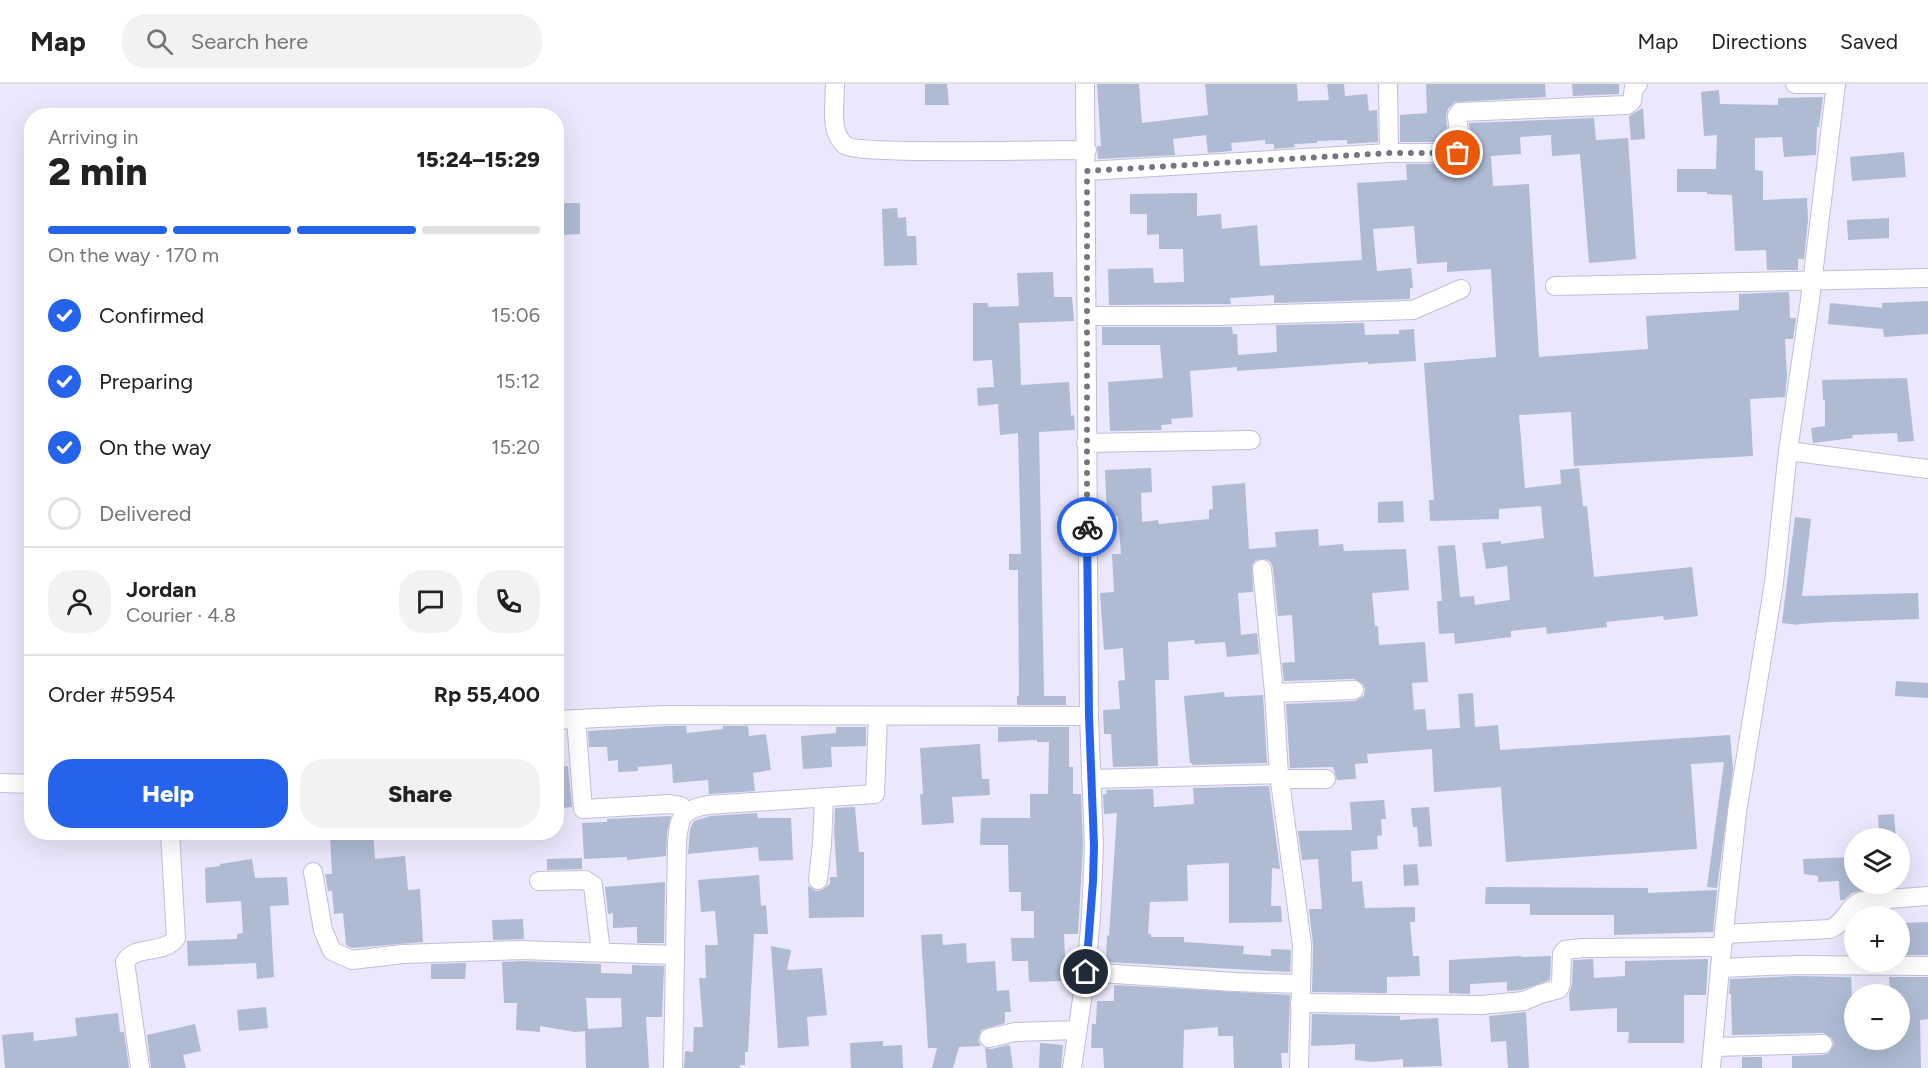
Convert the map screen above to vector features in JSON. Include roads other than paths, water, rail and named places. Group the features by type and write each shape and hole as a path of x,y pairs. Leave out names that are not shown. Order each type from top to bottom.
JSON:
{"street":[{"path":"835,84 834,123 838,137 846,147 860,150 900,151 1087,150"},
{"path":"1072,1068 1086,972 1093,881 1086,443 1087,150 1085,84"},
{"path":"1388,84 1389,153"},
{"path":"1087,171 1389,153 1458,153 1461,151 1457,116 1460,112 1627,105 1632,101 1634,87 1638,84"},
{"path":"1711,1068 1737,812 1774,583 1788,451 1836,84 1795,84"},
{"path":"1555,286 1928,278"},
{"path":"1087,316 1216,316 1413,310 1461,289"},
{"path":"1086,443 1251,440"},
{"path":"1788,451 1928,469"},
{"path":"1262,569 1274,693 1279,777 1300,925 1299,1068"},
{"path":"1274,693 1354,690"},
{"path":"564,720 665,715 1089,716"},
{"path":"673,1068 677,843 681,819 685,812 708,805 875,794 878,716"},
{"path":"576,719 583,809 670,804 681,806 685,812"},
{"path":"1091,779 1279,777 1326,779"},
{"path":"0,783 24,784"},
{"path":"819,880 824,798"},
{"path":"140,1068 125,962 128,956 167,947 176,938 170,840"},
{"path":"313,872 323,930 332,951 352,960 427,953 521,950 675,955"},
{"path":"539,881 585,880 593,885 601,952"},
{"path":"1300,1003 1482,1005 1513,1003 1559,989 1562,954 1565,950 1723,941 1830,929 1841,923 1855,903 1928,896"},
{"path":"1720,968 1795,965 1928,966"},
{"path":"1086,972 1301,984"},
{"path":"989,1038 1015,1032 1077,1030"},
{"path":"1713,1047 1823,1044"}]}
